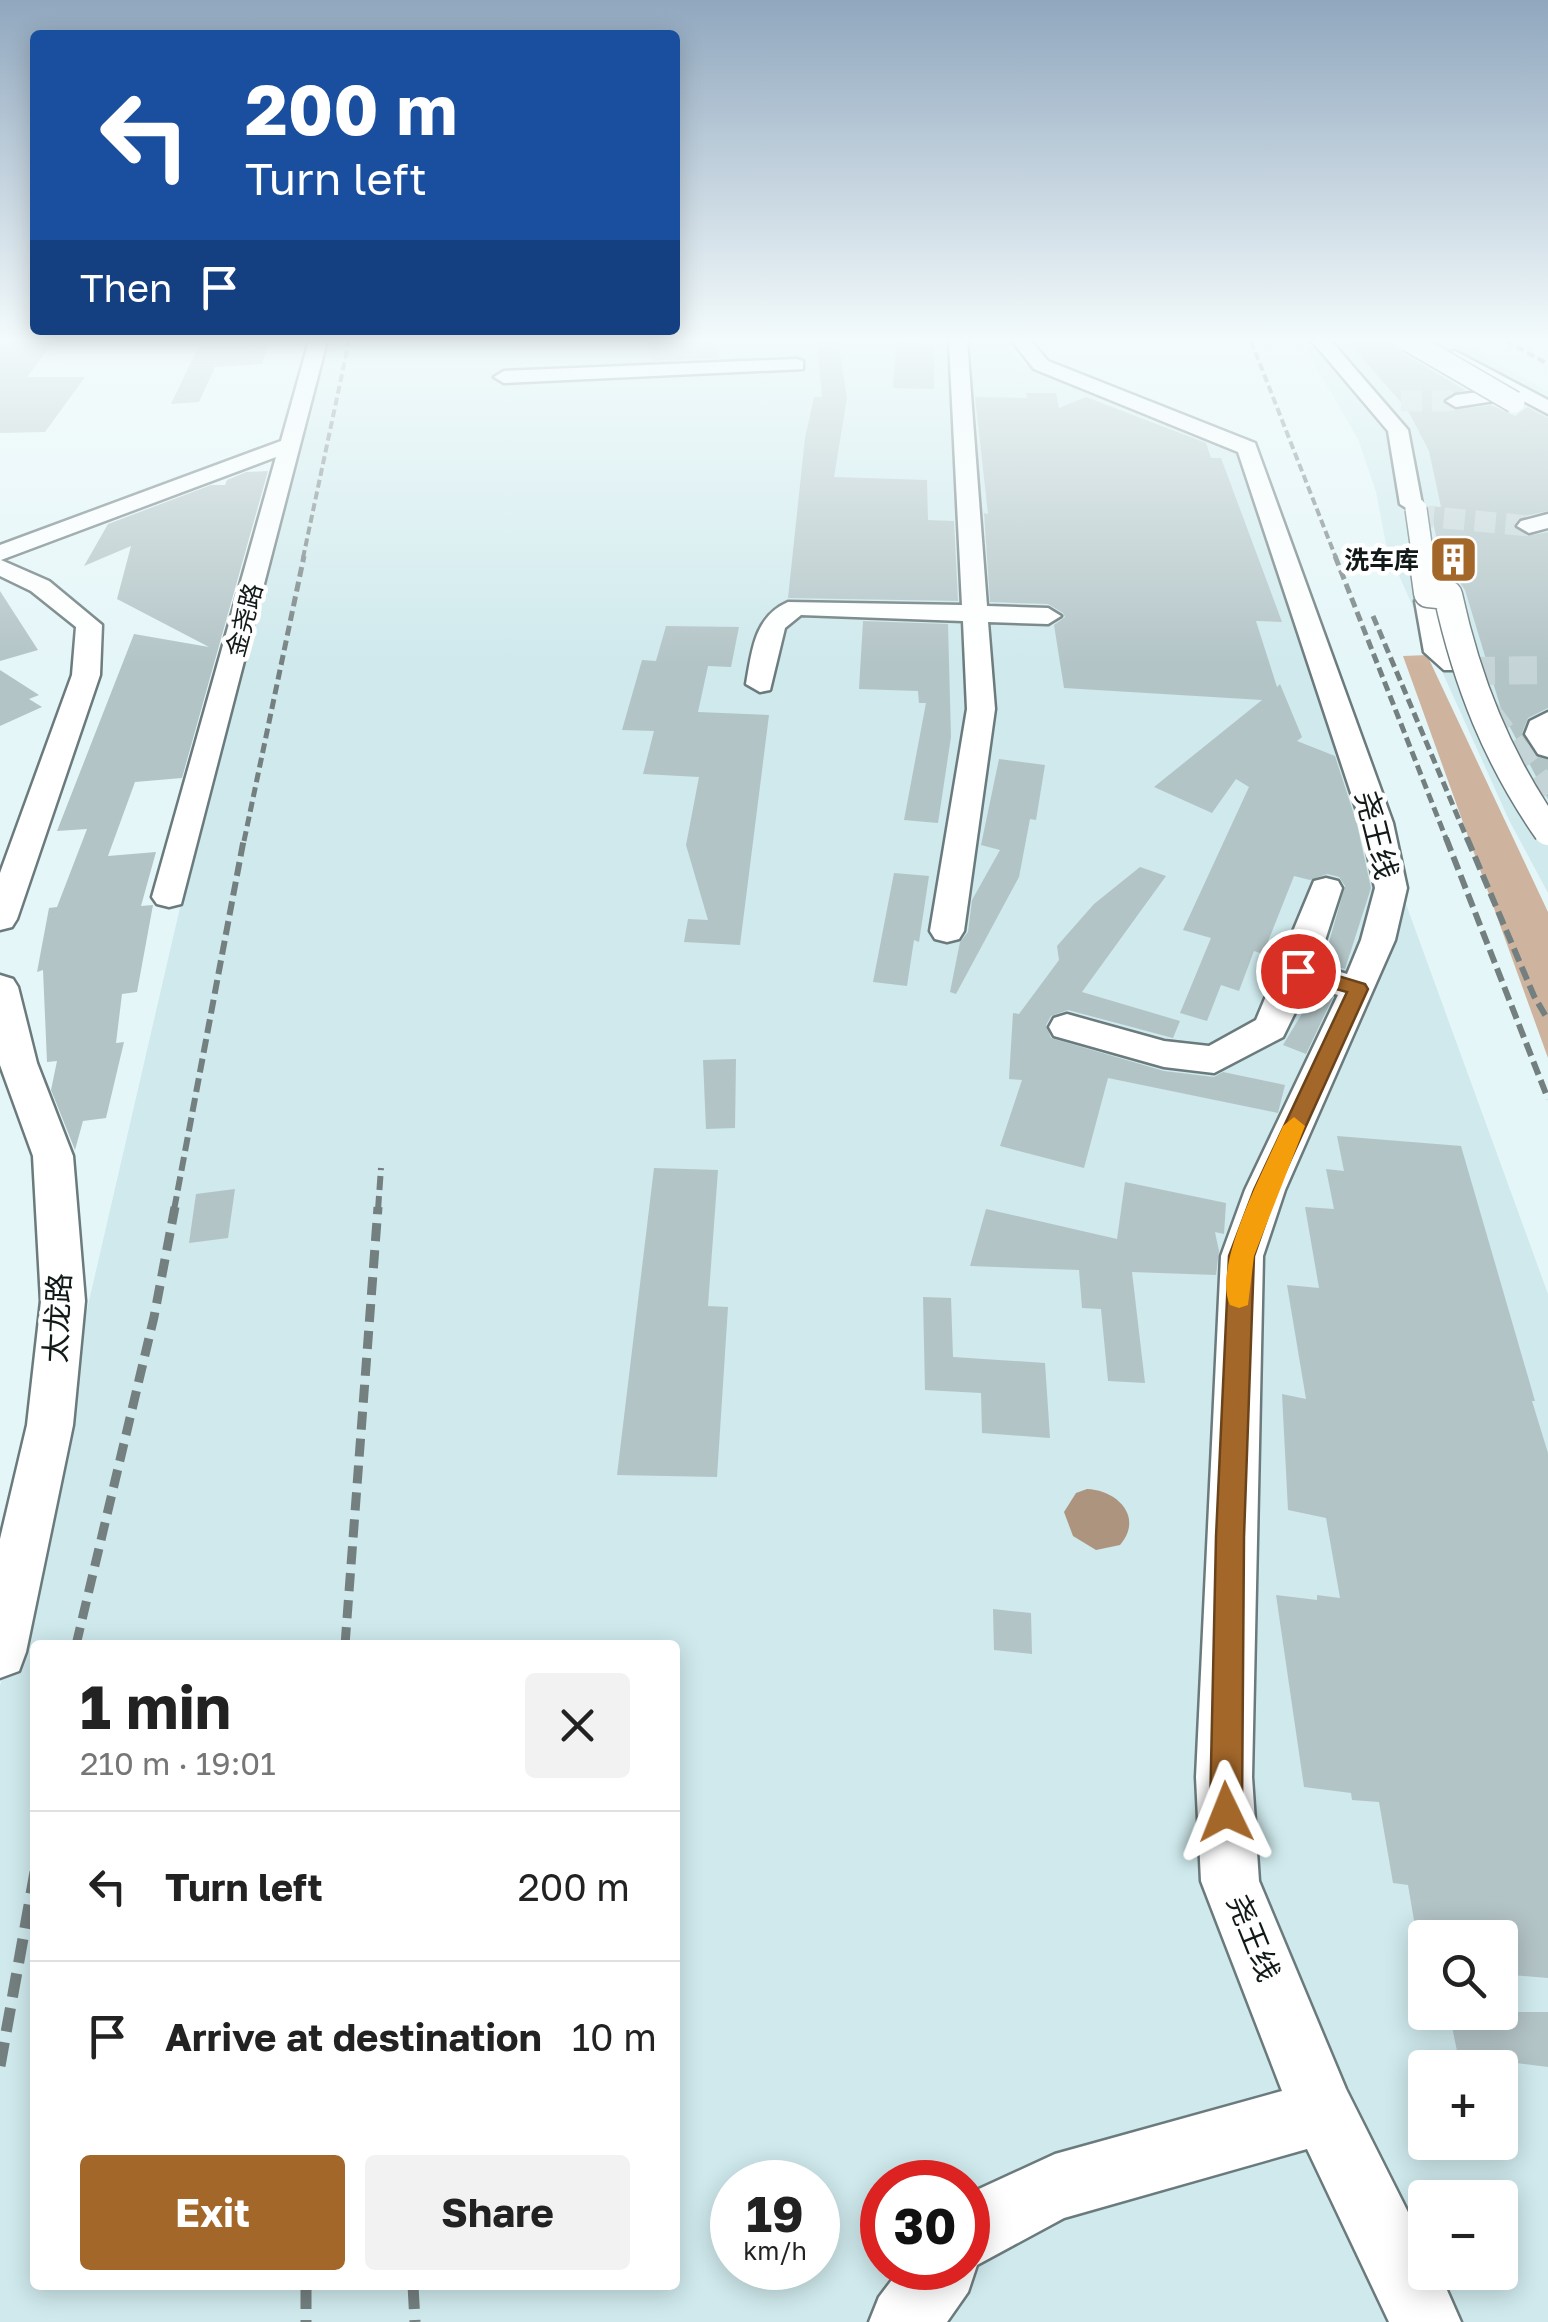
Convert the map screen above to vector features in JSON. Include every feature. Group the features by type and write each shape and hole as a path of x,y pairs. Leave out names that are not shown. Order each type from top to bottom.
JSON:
{"street":[{"path":"0,553 278,449"},
{"name":"金尧路","path":"169,898 291,449"},
{"path":"947,931 981,709 965,449"},
{"name":"尧王线","path":"1247,449 1377,822 1391,888 1378,940 1265,1190 1242,1256 1224,1777 1230,1881 1324,2112 1426,2322"},
{"path":"1402,449 1428,593 1448,595 1460,654 1484,728 1518,791 1548,831"},
{"path":"0,566 40,586 90,625 86,675 0,919"},
{"path":"1428,601 1437,652 1454,664"},
{"path":"760,684 771,624 782,612 797,607 1048,616"},
{"path":"1548,721 1540,727 1539,734 1548,748"},
{"path":"1067,1028 1164,1054 1214,1060 1270,1028 1298,971 1326,888"},
{"path":"1298,971 1358,989"},
{"name":"太龙路","path":"0,987 18,1064 52,1156 64,1301 50,1425 0,1652"},
{"path":"990,2219 1055,2187 1324,2112"},
{"path":"904,2322 928,2290"}],"shaded area":[{"path":"286,449 1241,451 1548,1294 1548,2322 0,2322 0,1686"},
{"path":"1362,449 1548,449 1548,893 1509,820 1387,549 1376,492"},
{"path":"1427,655 1548,912 1548,1058 1403,656"},
{"path":"1087,1489 1108,1494 1124,1507 1129,1525 1120,1545 1096,1550 1073,1536 1064,1512 1076,1493"}],"building":[{"path":"804,449 839,449 834,477 927,480 928,520 954,521 958,601 788,598"},
{"path":"981,449 1208,449 1211,458 1221,458 1282,622 1256,621 1277,687 1280,684 1302,737 1297,741 1335,756 1357,824 1371,888 1345,969 1323,963 1345,886 1339,877 1327,874 1310,880 1294,876 1263,954 1254,951 1239,991 1221,985 1207,1021 1180,1013 1211,938 1183,930 1249,787 1236,779 1212,813 1154,787 1262,700 1064,688 1054,625 1065,617 1063,613 1048,604 990,602 984,513 988,514"},
{"path":"1548,449 1548,511 1520,517 1513,527 1527,536 1548,532 1548,708 1528,718 1522,733 1535,756 1548,760 1548,799 1502,712 1465,590 1459,581 1444,577 1430,506 1441,507 1429,451"},
{"path":"268,471 182,778 135,782 108,856 156,852 141,906 153,905 137,992 122,994 116,1043 124,1042 106,1118 83,1121 75,1150 51,1090 57,1061 47,1062 43,970 37,972 49,908 57,907 87,829 57,831 134,634 209,647 117,599 131,546 84,566 108,524 211,485 225,485 227,480 246,472"},
{"path":"0,591 38,650 0,661"},
{"path":"863,621 948,624 951,737 938,823 904,820 926,703 919,703 918,691 859,689"},
{"path":"666,626 739,627 731,667 708,666 698,712 769,715 740,945 684,942 688,919 708,920 686,845 699,777 643,774 654,731 622,730 642,660 656,661"},
{"path":"0,670 39,695 29,699 42,707 0,726"},
{"path":"999,759 1045,765 1036,820 1030,819 1019,877 956,994 950,992 960,942 968,932 972,900 1000,850 981,845"},
{"path":"1140,867 1166,876 1082,992 1180,1021 1173,1038 1068,1010 1051,1016 1046,1025 1051,1038 1164,1071 1214,1077 1223,1072 1285,1085 1278,1113 1108,1078 1084,1168 1000,1146 1022,1080 1009,1079 1013,1013 1019,1014 1059,960 1057,946 1094,904"},
{"path":"894,873 929,876 919,942 914,940 907,986 873,982"},
{"path":"1315,992 1333,997 1306,1054 1283,1045"},
{"path":"736,1059 735,1128 706,1129 703,1060"},
{"path":"1337,1136 1461,1146 1535,1401 1548,1453 1548,1978 1518,1976 1518,1920 1414,1920 1408,1885 1393,1883 1379,1802 1352,1800 1351,1793 1304,1787 1276,1595 1317,1600 1317,1595 1340,1598 1326,1518 1288,1510 1282,1394 1306,1399 1287,1285 1319,1288 1305,1207 1334,1209 1326,1169 1344,1171"},
{"path":"654,1168 718,1170 708,1306 728,1307 717,1477 617,1475"},
{"path":"1125,1182 1226,1203 1224,1234 1215,1232 1219,1251 1216,1275 1132,1272 1145,1383 1108,1381 1101,1309 1082,1308 1079,1270 970,1266 986,1209 1117,1239"},
{"path":"235,1189 228,1238 189,1243 196,1194"},
{"path":"923,1297 951,1298 953,1357 1045,1363 1050,1438 982,1433 981,1393 925,1390"},
{"path":"993,1609 1031,1613 1032,1654 994,1650"},
{"path":"1518,2012 1548,2012 1548,2067 1518,2063 1518,2050 1457,2050 1453,2030 1518,2030"}],"tunnel":[{"path":"1413,515 1529,526"},
{"path":"1467,671 1548,670"},
{"path":"1485,710 1548,794"}],"railway":[{"path":"303,558 326,449"},
{"path":"1293,449 1336,558"},
{"path":"244,841 304,556"},
{"path":"1335,556 1447,841"},
{"path":"1373,616 1468,841"},
{"path":"174,1210 244,838"},
{"path":"1446,838 1548,1099"},
{"path":"1467,838 1534,996 1548,1020"},
{"path":"378,1210 381,1168"},
{"path":"77,1640 154,1317 175,1207"},
{"path":"345,1640 378,1207"},
{"path":"0,2066 30,1900"},
{"path":"306,2290 306,2322"},
{"path":"413,2290 415,2322"}],"slow traffic":[{"path":"1239,1298 1242,1256 1265,1190 1294,1126"}],"place":[{"name":"洗车库","path":"1454,560"}],"route":[{"path":"1226,1812 1230,1537 1242,1256 1265,1190 1358,989 1298,971"}]}
